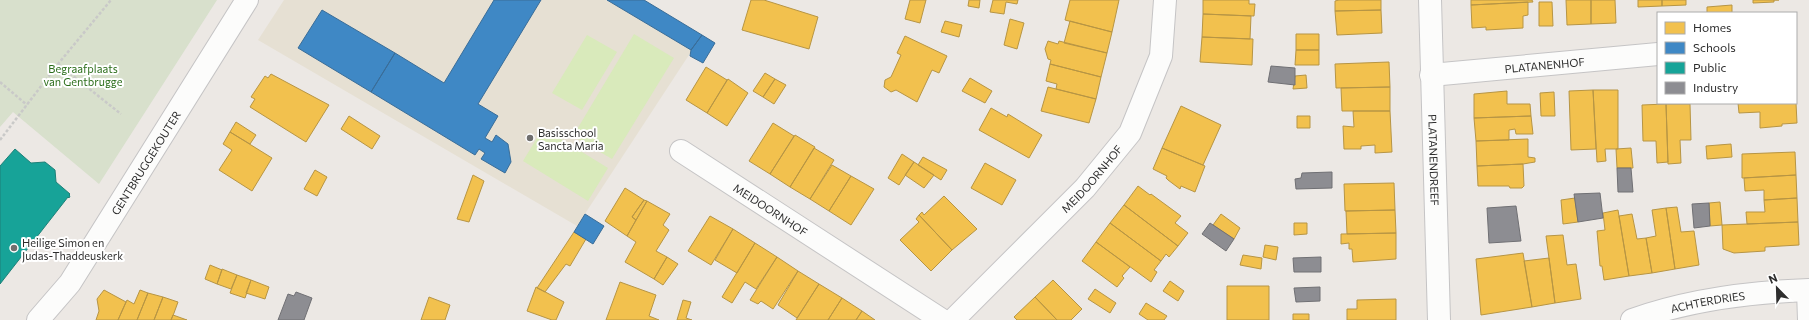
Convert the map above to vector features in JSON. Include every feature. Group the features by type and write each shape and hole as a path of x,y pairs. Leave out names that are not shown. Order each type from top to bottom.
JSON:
{"street":[{"name":"GENTBRUGGEKOUTER","path":"38,320 70,283 247,0"},
{"name":"MEIDOORNHOF","path":"953,320 1085,188 1130,133 1161,56 1165,0"},
{"name":"PLATANENDREEF","path":"1430,0 1439,320"},
{"name":"PLATANENHOF","path":"1431,75 1657,54"},
{"name":"MEIDOORNHOF","path":"681,151 942,320"},
{"name":"ACHTERDRIES","path":"1632,320 1654,312 1738,295 1806,290"}],"lane":[{"path":"1805,320 1806,290"}],"path":[{"path":"0,140 58,64 111,0"},
{"path":"58,64 121,114"},
{"path":"0,82 27,105"}],"shaded area":[{"name":"Basisschool Sancta Maria","path":"284,0 644,0 702,35 577,226 258,40"}],"green space":[{"name":"Begraafplaats van Gentbrugge","path":"0,0 217,0 99,184 13,112 0,127"},
{"path":"634,34 674,58 612,159 573,136"},
{"path":"587,35 617,52 582,110 552,93"},
{"path":"543,128 608,168 588,201 523,161"}],"building: Homes":[{"path":"751,0 764,0 818,17 809,49 742,30"},
{"path":"910,0 926,0 920,23 905,19"},
{"path":"969,0 980,0 979,8 968,6"},
{"path":"993,0 1018,0 1017,4 1006,2 1004,14 990,12"},
{"path":"1070,0 1119,0 1112,32 1065,20"},
{"path":"1203,0 1249,0 1249,4 1255,4 1254,16 1203,14"},
{"path":"1381,0 1381,10 1335,11 1335,1"},
{"path":"1471,0 1532,0 1533,2 1471,5"},
{"path":"1566,0 1591,0 1591,24 1567,25"},
{"path":"1591,0 1615,0 1616,23 1591,24"},
{"path":"1638,0 1662,0 1662,6 1638,7"},
{"path":"1662,0 1686,0 1686,5 1662,6"},
{"path":"1753,0 1774,0 1774,2 1753,3"},
{"path":"1528,2 1528,15 1523,16 1523,28 1486,30 1486,27 1472,28 1471,5"},
{"path":"1539,2 1552,2 1553,26 1539,26"},
{"path":"1732,5 1732,12 1707,12 1707,7"},
{"path":"1381,10 1382,33 1337,35 1335,11"},
{"path":"1203,14 1251,16 1250,39 1202,37"},
{"path":"1010,19 1024,23 1017,49 1004,45"},
{"path":"945,21 962,25 959,37 941,32"},
{"path":"1070,21 1112,32 1107,53 1064,43"},
{"path":"1296,34 1319,34 1319,50 1296,50"},
{"path":"905,36 947,56 939,73 932,70 917,102 896,90 891,92 884,87 885,80 891,77 901,55 897,53"},
{"path":"1202,37 1253,39 1252,65 1200,62"},
{"path":"1048,41 1058,44 1059,41 1107,53 1101,77 1050,64 1051,60 1048,59 1045,49"},
{"path":"1296,50 1319,50 1319,65 1295,65"},
{"path":"1389,62 1390,87 1336,88 1335,64"},
{"path":"1050,64 1101,77 1096,99 1056,89 1057,84 1046,81"},
{"path":"706,67 727,80 707,113 686,100"},
{"path":"765,73 775,79 763,97 753,91"},
{"path":"271,74 329,105 306,142 250,107 255,99 251,97 265,76 268,78"},
{"path":"1306,75 1307,88 1293,89 1295,76"},
{"path":"970,78 992,91 985,103 962,91"},
{"path":"728,79 748,93 727,126 707,113"},
{"path":"775,79 786,85 774,104 763,97"},
{"path":"1048,87 1096,99 1089,123 1041,111"},
{"path":"1390,87 1390,111 1342,111 1341,88"},
{"path":"1593,90 1618,90 1618,149 1605,149 1606,161 1597,162"},
{"path":"1593,90 1596,149 1571,150 1569,91"},
{"path":"1507,91 1507,104 1530,104 1531,116 1474,118 1474,94"},
{"path":"1554,92 1555,116 1541,116 1540,93"},
{"path":"1666,104 1690,104 1691,140 1680,140 1681,163 1668,164"},
{"path":"1666,104 1668,162 1657,163 1656,141 1643,141 1642,105"},
{"path":"1738,104 1796,104 1797,123 1760,128 1760,112 1739,113"},
{"path":"1181,106 1221,125 1203,165 1162,148"},
{"path":"991,108 1007,117 1008,114 1042,135 1029,158 979,130"},
{"path":"1353,111 1390,111 1392,152 1375,153 1375,145 1361,146 1361,149 1344,149 1343,126 1354,127"},
{"path":"349,116 380,136 372,149 341,129"},
{"path":"1297,116 1310,116 1310,128 1297,128"},
{"path":"1531,116 1533,134 1516,134 1515,129 1509,130 1509,140 1476,141 1474,118"},
{"path":"236,122 256,135 250,144 230,132"},
{"path":"773,123 794,136 770,174 749,161"},
{"path":"230,132 272,158 252,191 219,170 232,150 223,144"},
{"path":"795,135 815,147 790,187 770,174"},
{"path":"1528,139 1528,157 1535,158 1535,162 1477,166 1476,141"},
{"path":"1731,144 1732,157 1707,159 1706,146"},
{"path":"814,148 834,160 810,199 790,187"},
{"path":"1162,148 1205,166 1195,192 1181,186 1180,189 1166,178 1167,176 1153,169"},
{"path":"1631,148 1633,168 1617,168 1616,149"},
{"path":"1795,152 1796,175 1742,178 1742,154"},
{"path":"902,154 914,162 899,185 888,178"},
{"path":"923,157 947,170 941,180 918,165"},
{"path":"914,162 934,175 924,188 905,175"},
{"path":"985,163 1016,180 1002,205 971,188"},
{"path":"1523,164 1524,186 1522,188 1510,188 1509,186 1478,186 1477,166"},
{"path":"832,165 851,176 829,211 810,199"},
{"path":"315,170 327,177 317,196 304,189"},
{"path":"473,175 484,181 469,222 457,219"},
{"path":"1796,175 1797,198 1764,200 1764,190 1745,191 1744,178"},
{"path":"851,176 874,189 851,225 829,211"},
{"path":"1394,183 1395,210 1345,211 1344,184"},
{"path":"1138,186 1181,216 1175,223 1188,233 1178,246 1124,205"},
{"path":"625,188 644,200 632,217 636,220 627,236 605,221"},
{"path":"944,196 977,229 952,250 919,215 922,212 924,215"},
{"path":"1575,198 1578,222 1563,224 1561,200"},
{"path":"1797,198 1798,222 1747,224 1746,212 1765,212 1764,200"},
{"path":"644,200 647,201 636,220 632,217"},
{"path":"647,201 670,214 663,225 669,230 656,251 667,257 654,279 625,262 636,242 627,236"},
{"path":"1720,202 1722,225 1710,226 1709,203"},
{"path":"1124,205 1178,246 1169,257 1166,254 1161,261 1110,223"},
{"path":"1677,207 1681,232 1694,231 1699,265 1675,269 1666,208"},
{"path":"1666,208 1675,269 1652,273 1646,238 1656,236 1652,210"},
{"path":"1395,210 1396,233 1347,234 1346,211"},
{"path":"1618,210 1629,276 1604,280 1602,266 1600,266 1597,231 1605,230 1603,213"},
{"path":"1221,214 1240,228 1234,239 1213,225"},
{"path":"1632,214 1637,239 1646,238 1652,273 1629,276 1619,216"},
{"path":"919,215 952,250 931,271 900,240 919,222 916,219"},
{"path":"710,216 733,229 711,265 688,251"},
{"path":"1798,222 1799,245 1765,247 1765,251 1734,253 1723,249 1722,225"},
{"path":"1110,223 1161,261 1154,270 1157,272 1151,282 1096,242"},
{"path":"1294,223 1307,223 1307,234 1294,235"},
{"path":"733,229 755,243 737,273 715,260"},
{"path":"574,232 586,239 570,266 566,264 545,292 537,288"},
{"path":"1396,233 1396,259 1353,262 1352,249 1349,249 1349,243 1341,244 1341,234"},
{"path":"1563,235 1567,265 1576,264 1581,299 1555,303 1546,236"},
{"path":"1096,242 1130,267 1122,276 1124,278 1117,287 1082,261"},
{"path":"755,243 777,257 756,289 745,282 732,303 722,297"},
{"path":"1265,245 1278,247 1276,260 1263,257"},
{"path":"1523,253 1532,307 1481,315 1476,259"},
{"path":"1243,255 1262,258 1261,269 1240,265"},
{"path":"667,257 678,264 663,285 654,279"},
{"path":"777,257 798,271 773,309 761,301 758,304 750,300"},
{"path":"1549,258 1555,303 1532,307 1524,261"},
{"path":"210,265 222,270 217,284 205,279"},
{"path":"222,269 237,275 231,289 217,284"},
{"path":"798,271 819,284 797,318 778,305"},
{"path":"237,275 251,280 245,298 230,293"},
{"path":"251,280 269,287 265,299 246,293"},
{"path":"1053,280 1082,309 1071,320 1057,320 1035,297"},
{"path":"1170,281 1184,291 1178,301 1163,291"},
{"path":"620,282 656,295 649,316 659,320 606,320"},
{"path":"819,284 842,298 828,320 796,320"},
{"path":"1227,286 1269,286 1269,320 1227,320"},
{"path":"536,287 564,302 556,320 527,311"},
{"path":"1095,289 1116,303 1110,313 1088,299"},
{"path":"104,290 126,302 118,320 96,320 99,311 97,299"},
{"path":"140,290 148,293 137,320 118,320 127,300 134,304"},
{"path":"148,293 163,297 154,320 137,320"},
{"path":"163,297 178,302 174,313 171,320 154,320"},
{"path":"429,297 450,305 445,320 421,320"},
{"path":"1035,297 1057,320 1017,320 1014,317"},
{"path":"842,298 862,311 856,320 828,320"},
{"path":"1396,299 1396,320 1347,320 1347,309 1357,309 1357,300"},
{"path":"683,300 691,302 686,318 692,320 677,320"},
{"path":"1146,303 1167,316 1164,320 1148,320 1139,314"},
{"path":"862,311 875,320 856,320"},
{"path":"1293,314 1309,314 1309,320 1293,320"},
{"path":"173,315 187,320 171,320"}],"building: Schools":[{"path":"494,0 541,0 478,104 498,116 485,138 492,142 496,135 508,144 511,162 505,173 481,159 485,153 479,149 475,155 371,92 395,53 444,83"},
{"path":"607,0 644,0 702,35 691,50"},
{"path":"322,10 395,53 371,92 298,48"},
{"path":"702,35 715,43 703,63 690,56 691,50"},
{"path":"585,214 604,226 593,244 574,232"}],"building: Public":[{"name":"Heilige Simon en Judas-Thaddeuskerk","path":"15,149 31,163 45,162 55,170 56,182 70,194 70,196 0,284 0,166"}],"building: Industry":[{"path":"1271,66 1295,68 1295,85 1268,82"},
{"path":"1617,168 1631,168 1633,192 1618,192"},
{"path":"1332,172 1332,188 1296,189 1295,179 1301,178 1302,173"},
{"path":"1600,193 1603,218 1578,222 1574,194"},
{"path":"1709,203 1710,226 1694,228 1692,204"},
{"path":"1516,206 1521,241 1489,243 1487,208"},
{"path":"1210,223 1234,239 1226,251 1202,234"},
{"path":"1321,257 1321,272 1294,272 1293,258"},
{"path":"1320,287 1320,301 1296,302 1294,288"},
{"path":"296,292 312,298 304,320 278,320 288,294 294,296"}],"place":[{"name":"Basisschool Sancta Maria","path":"530,138"},
{"name":"Heilige Simon en Judas-Thaddeuskerk","path":"14,248"}]}
